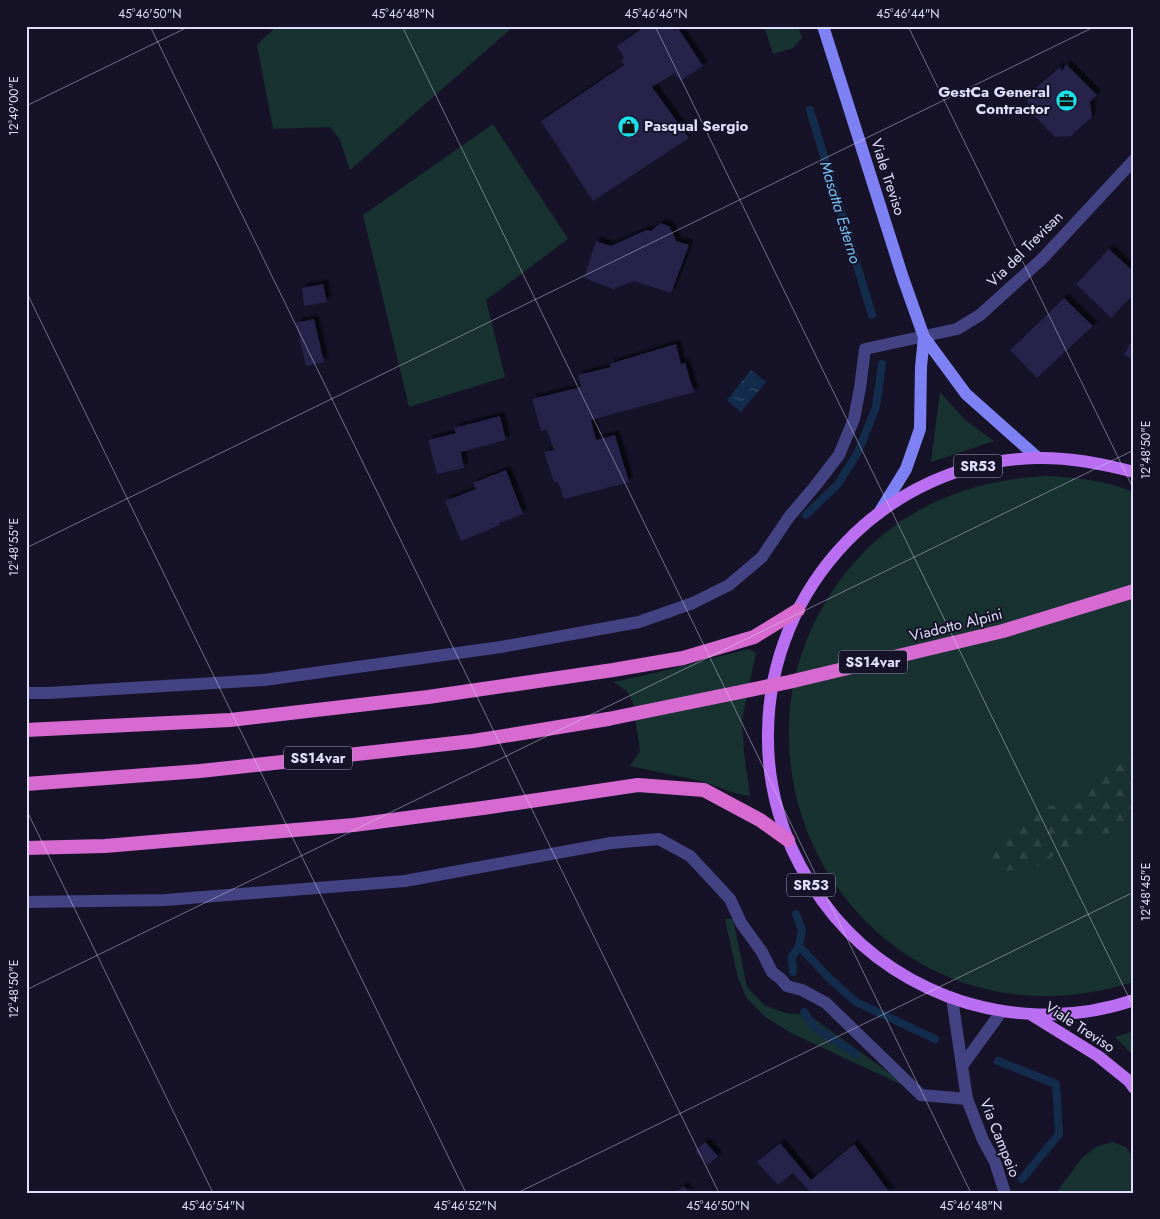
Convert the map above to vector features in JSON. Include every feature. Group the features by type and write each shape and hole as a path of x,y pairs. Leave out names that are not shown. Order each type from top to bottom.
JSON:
{"highway":[{"name":"Viadotto Alpini","path":"26,784 200,771 375,752 473,741 608,719 789,682 1003,631 1134,591"},
{"path":"26,730 230,720 428,696 613,670 683,658 754,637 798,610"},
{"path":"26,848 105,846 354,825 480,809 638,785 704,790 760,820 788,840"}],"main road":[{"name":"Viale Treviso","path":"823,26 903,278 924,337 966,394 1038,458"},
{"name":"Viale Treviso","path":"879,513 906,469 920,429 921,366 924,337"},
{"name":"SR53","path":"1134,472 1114,466 1063,458 1038,458 990,463 954,473 920,487 879,513 860,528 830,560 812,584 791,623 772,686 768,723 770,775 778,811 788,840 803,872 819,897 833,915 873,954 905,976 932,990 981,1007 1002,1011 1030,1014 1083,1012 1112,1007 1134,1000"},
{"name":"Viale Treviso","path":"1030,1014 1098,1056 1129,1081 1134,1088"}],"street":[{"name":"Via del Trevisan","path":"26,693 48,694 264,680 501,647 639,622 693,603 729,585 762,557 789,517 816,486 839,455 854,419 865,348 957,329 980,315 1042,259 1134,160"},
{"path":"26,902 165,900 404,881 611,843 659,839 690,856 730,899 741,923 762,952 772,972 787,986 802,990 826,1003 921,1095 967,1099"},
{"name":"Via Campeio","path":"952,998 967,1099 983,1140 995,1162 1005,1193"},
{"path":"962,1066 1002,1011"}],"green space":[{"path":"277,26 514,26 350,170 340,140 330,127 273,129 257,45"},
{"path":"764,26 798,26 802,38 793,48 773,54"},
{"path":"493,124 568,239 486,300 505,377 409,407 363,215"},
{"path":"940,392 965,420 994,441 931,462"},
{"path":"1046,476 1091,480 1134,492 1134,982 1088,993 1064,996 1040,996 987,989 938,972 895,947 858,913 828,873 806,827 792,777 789,724 795,676 811,630 835,587 866,550 905,519 926,506 949,496 996,482"},
{"path":"749,649 756,653 742,720 750,796 738,794 701,781 630,766 640,751 633,703 627,691 613,682"},
{"path":"1134,751 1134,830 1127,828 1079,841 1033,868 990,872 993,849 1046,806 1078,804 1099,780"},
{"path":"725,919 733,919 747,987 764,1005 785,1013 813,1018 913,1090 791,1033 764,1016 746,997 738,978"},
{"path":"1134,1031 1134,1056 1115,1037"},
{"path":"1112,1142 1126,1147 1134,1159 1134,1193 1056,1193 1082,1158 1096,1147"}],"water":[{"path":"751,370 766,382 741,412 727,400"}],"building":[{"path":"645,26 672,26 674,30 678,28 703,66 680,81 675,73 652,87 689,138 593,201 541,121 624,65 621,61 624,58 617,46"},
{"path":"1066,64 1097,95 1090,102 1092,117 1071,136 1055,137 1034,115 1033,110 1029,108 1026,96 1060,67 1062,71"},
{"path":"661,223 670,227 676,241 689,245 671,293 634,281 613,289 584,278 596,241 611,246 646,230 651,231"},
{"path":"1109,249 1134,272 1134,294 1111,318 1076,284"},
{"path":"323,284 327,302 304,306 302,288"},
{"path":"1064,298 1093,326 1037,378 1010,350"},
{"path":"314,319 324,362 306,366 296,323"},
{"path":"1134,337 1134,361 1124,355"},
{"path":"676,344 681,364 685,363 694,392 591,420 596,440 615,435 629,482 564,499 558,482 554,482 544,452 554,450 547,430 541,431 532,399 581,387 578,375 611,367 609,364"},
{"path":"500,416 506,440 461,452 464,468 437,474 428,440 456,433 454,428"},
{"path":"506,470 523,514 461,541 445,501 476,489 473,483"},
{"path":"705,1142 718,1156 708,1165 695,1151"},
{"path":"780,1143 811,1180 854,1144 890,1193 811,1193 793,1173 778,1185 757,1162"},
{"path":"684,1186 689,1193 674,1193"}],"waterway":[{"name":"Masatta Esterno","path":"810,110 872,315"},
{"name":"Masatta Esterno","path":"806,515 838,484 858,452 876,407 882,364"},
{"name":"Masatta Esterno","path":"793,972 792,957 799,946 802,930 796,914"},
{"path":"799,946 829,978 856,1002 935,1039"},
{"path":"804,1012 814,1027 856,1054"},
{"path":"998,1061 1056,1084 1059,1134 1022,1179"}],"place":[{"name":"GestCa General Contractor","path":"1066,101"},
{"name":"Pasqual Sergio","path":"628,126"}]}
